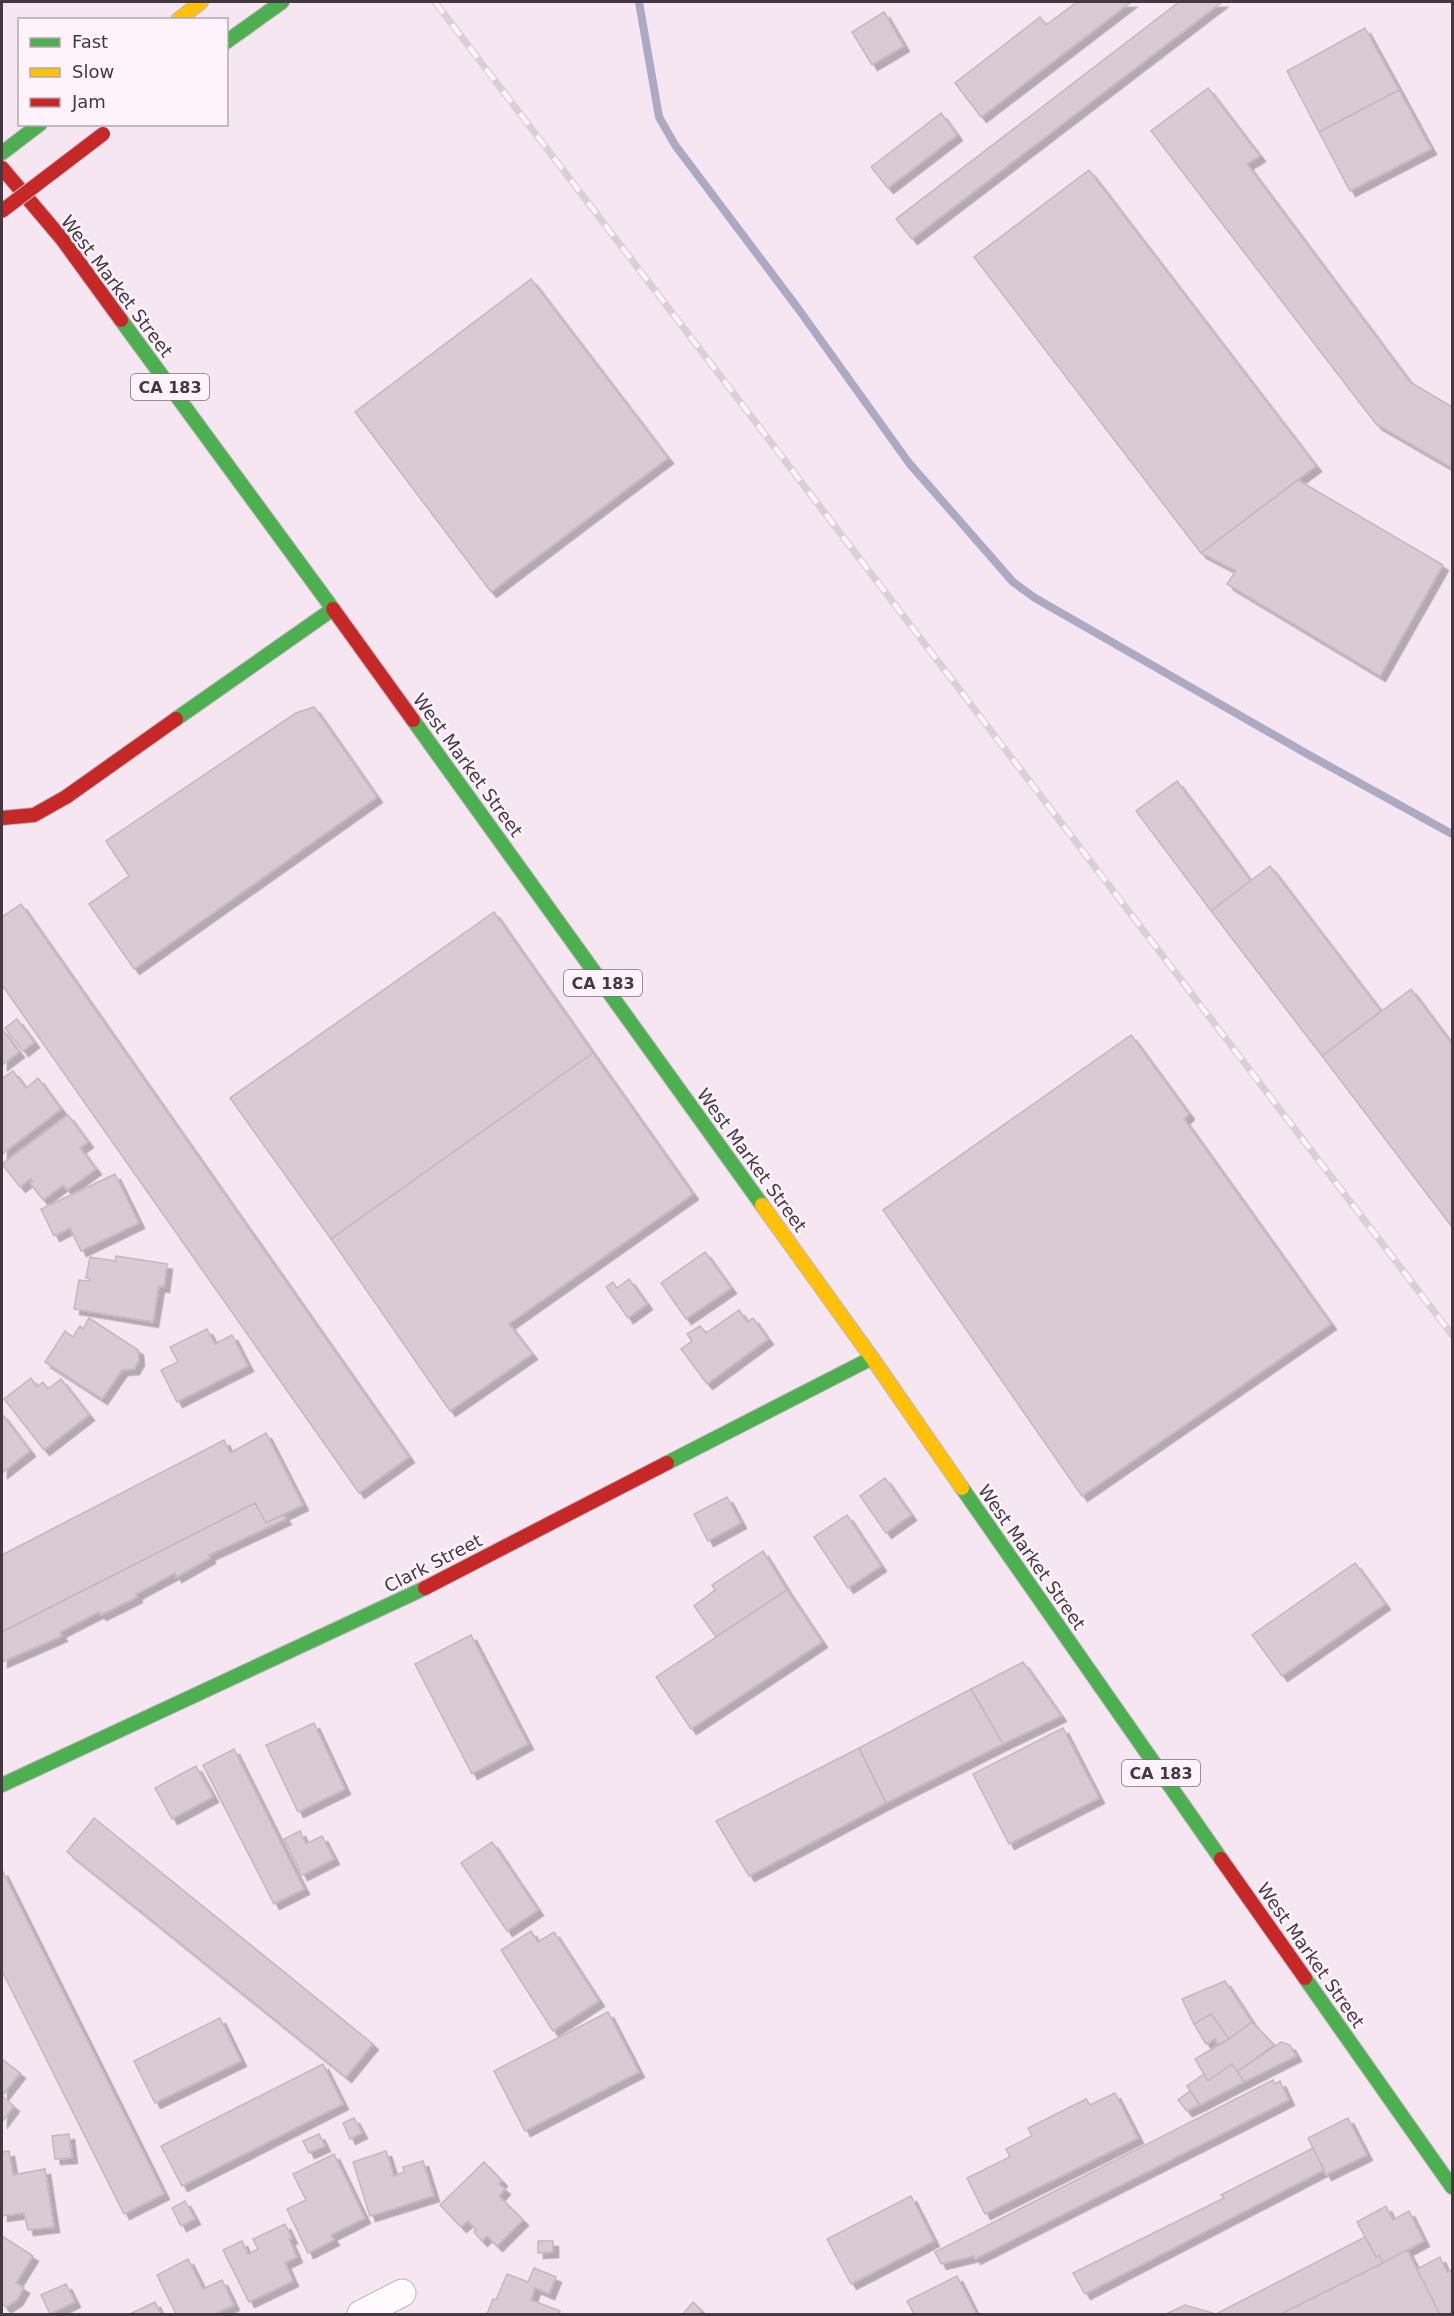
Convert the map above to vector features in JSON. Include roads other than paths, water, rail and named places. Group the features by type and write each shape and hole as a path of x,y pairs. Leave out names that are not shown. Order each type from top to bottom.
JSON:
{"main road":[{"path":"181,18 201,2"},
{"path":"228,41 279,4"},
{"path":"2,153 37,126"},
{"path":"2,211 113,126"},
{"name":"West Market Street","path":"2,168 62,239 333,609 872,1358 1034,1593 1452,2187"},
{"path":"2,827 34,816 66,797 333,609"},
{"path":"2,818 34,816"},
{"name":"Clark Street","path":"2,1785 389,1606 872,1358"}],"street":[{"path":"361,2314 402,2293"}],"waterway":[{"path":"639,2 659,117 675,145 797,307 909,463 1013,582 1035,598 1452,834"}],"railway":[{"path":"435,2 1452,1335"}]}
